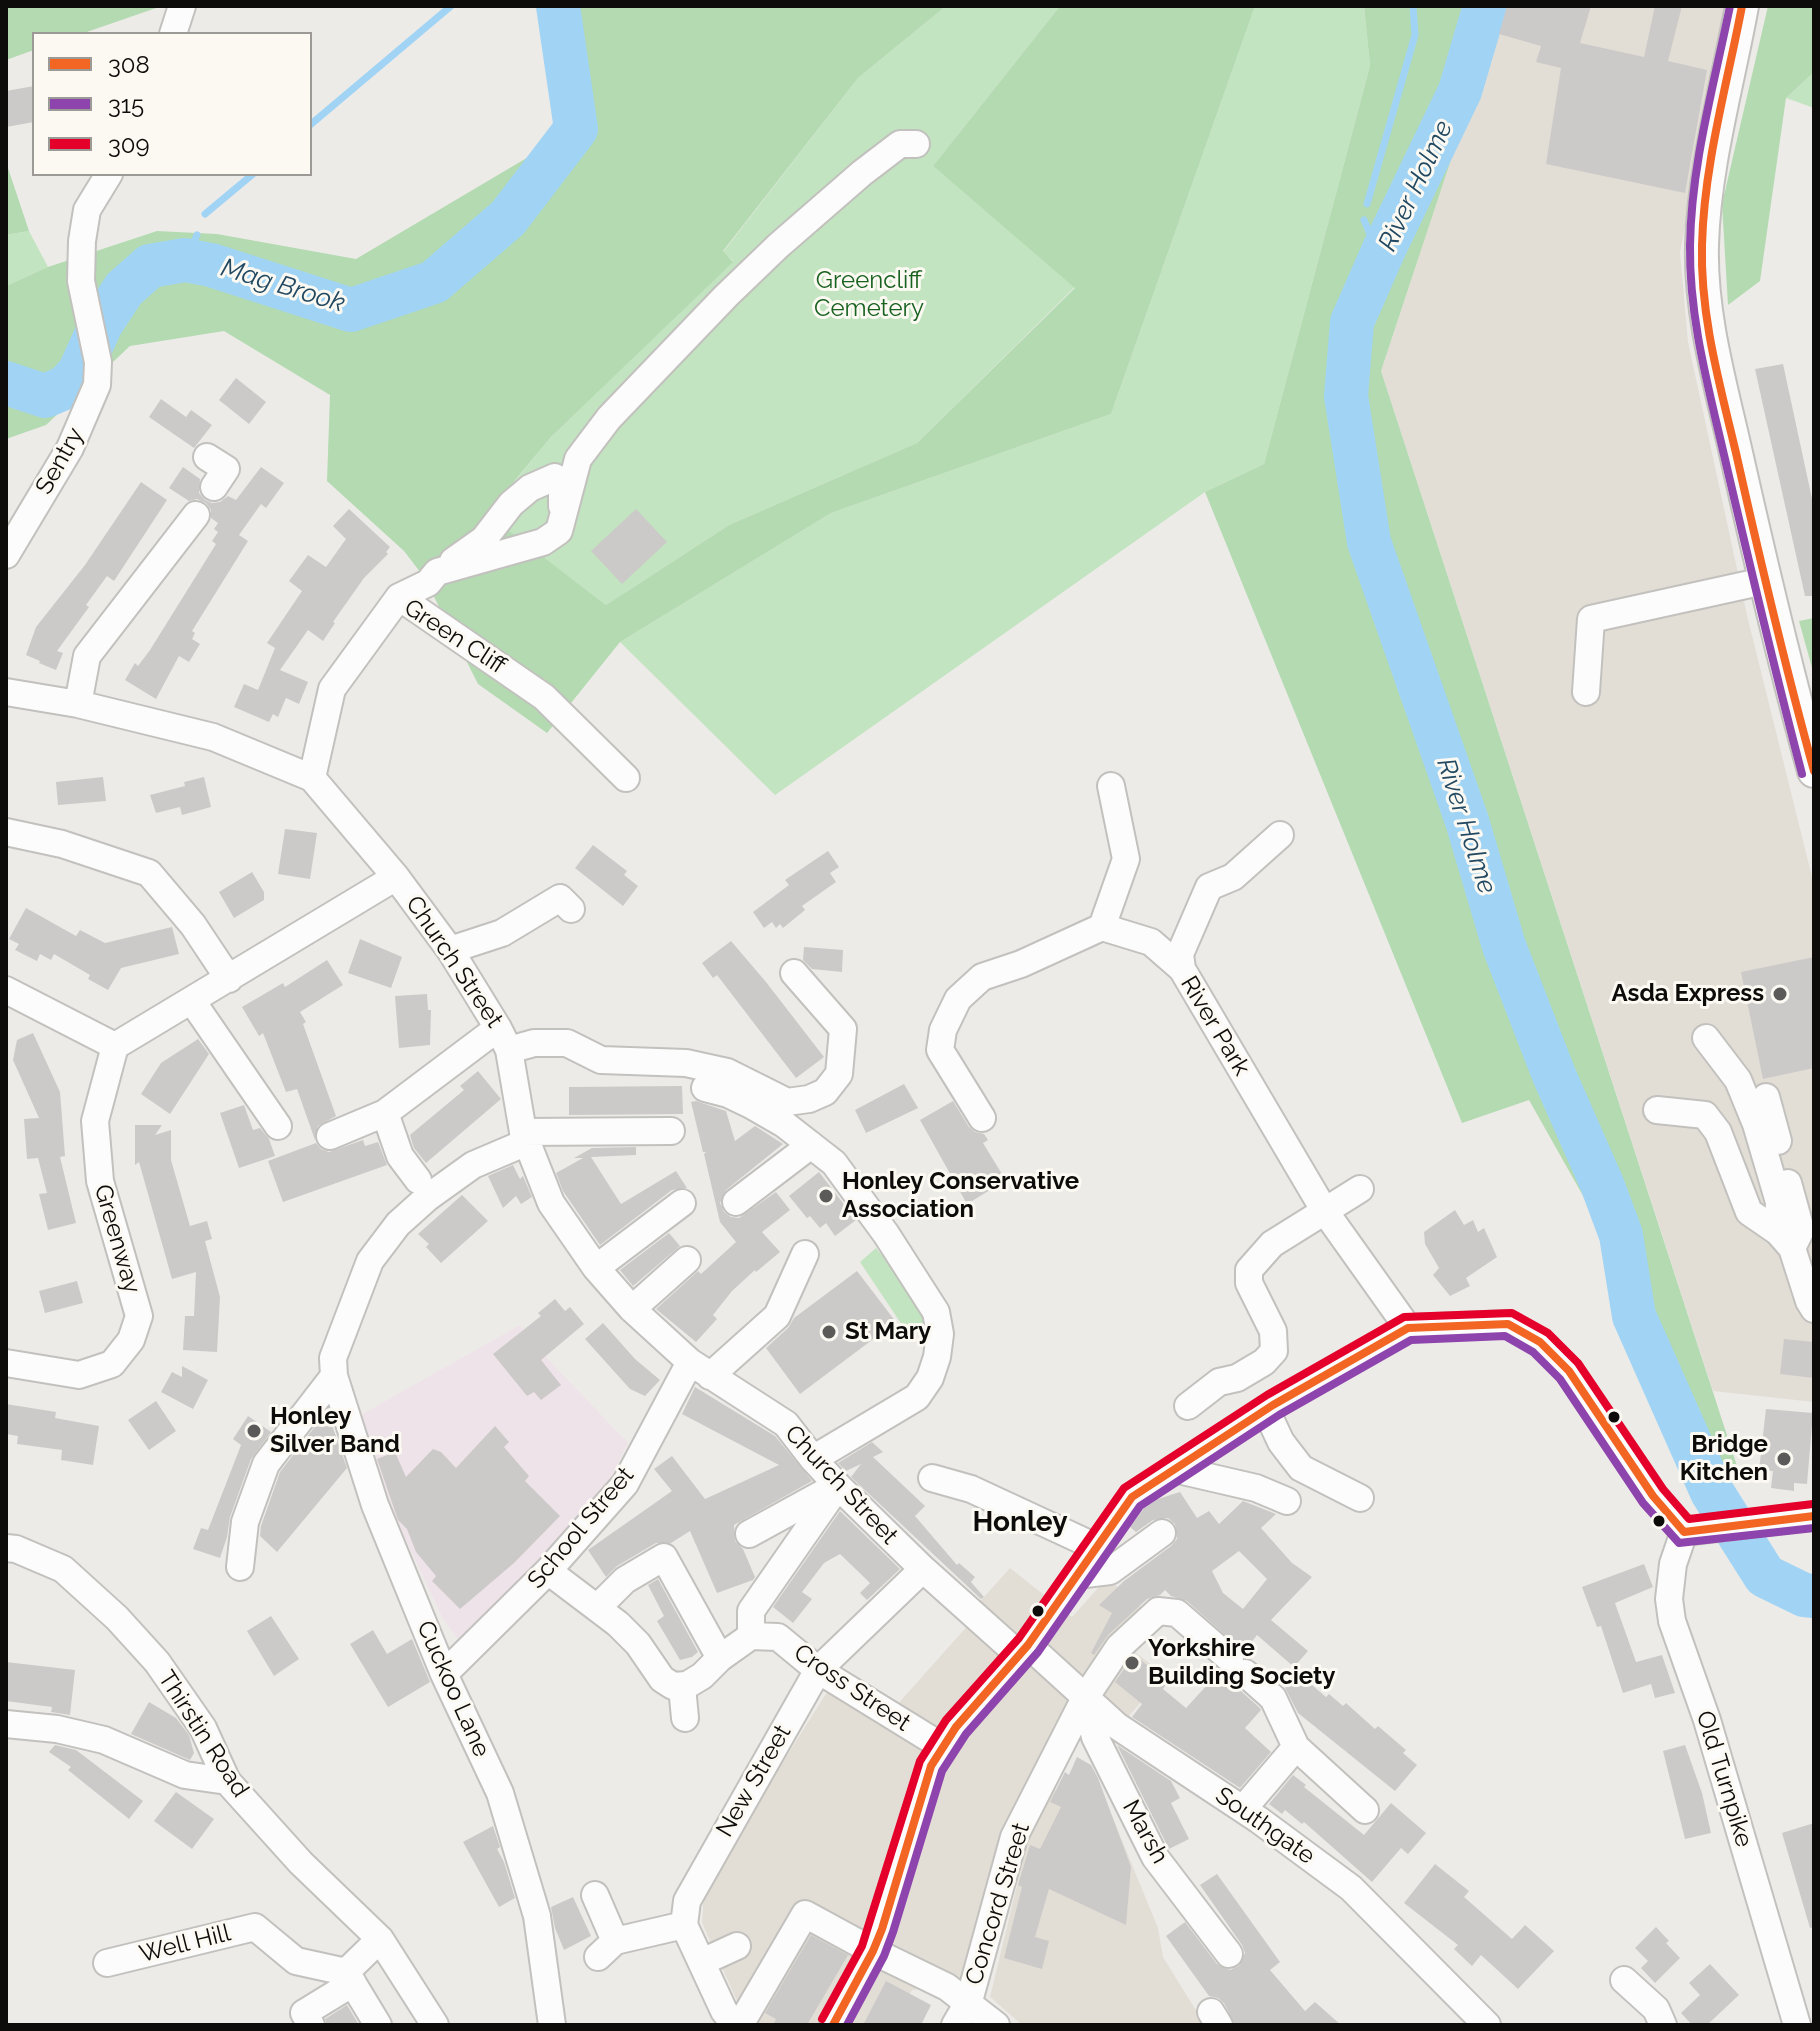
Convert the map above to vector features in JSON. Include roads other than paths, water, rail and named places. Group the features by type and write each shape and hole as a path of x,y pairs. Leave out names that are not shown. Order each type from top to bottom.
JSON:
{"main road":[{"path":"1742,6 1705,199 1702,248 1706,305 1764,581 1814,771"}],"street":[{"path":"174,32 182,6"},
{"path":"562,509 578,459 609,418 704,318 778,246 862,173 900,144 916,144"},
{"name":"Sentry","path":"6,555 75,437 97,385 98,362 81,281 87,210 108,176"},
{"path":"207,457 226,469 214,487"},
{"path":"399,597 428,583 437,572 484,539 511,504 530,488 555,477 562,486 559,531 543,542 437,572"},
{"path":"78,704 87,656 196,515"},
{"path":"1586,692 1591,619 1764,581"},
{"name":"Green Cliff","path":"312,778 332,689 399,597 544,697 626,778"},
{"path":"6,692 78,704 213,737 312,778 396,877 115,1046 6,990"},
{"path":"982,1118 940,1050 943,1030 958,999 982,977 1021,964 1102,927 1126,859 1111,786"},
{"path":"6,832 62,844 149,873 193,925 229,979"},
{"path":"1182,969 1180,954 1209,887 1233,877 1280,835"},
{"name":"Church Street","path":"396,877 450,950 504,1039 525,1137 551,1203 596,1268 632,1309 700,1369 786,1424 838,1486 923,1569 1023,1650"},
{"path":"450,950 502,933 560,898 571,909"},
{"name":"River Park","path":"1102,927 1151,942 1182,969 1324,1210 1408,1328"},
{"path":"330,1136 385,1113 504,1039 567,1043 601,1060 686,1063 727,1072 787,1102 809,1099 825,1092 839,1074 843,1029 794,973"},
{"path":"192,1001 278,1126"},
{"path":"1706,1038 1738,1080 1756,1124 1779,1202 1785,1240 1814,1309"},
{"name":"Greenway","path":"6,1363 79,1375 112,1364 131,1340 139,1316 100,1181 95,1121 115,1046"},
{"path":"705,1088 728,1094 784,1124 834,1163 886,1234 936,1312 940,1334 930,1378 917,1397 813,1459"},
{"path":"1766,1097 1801,1230 1785,1240"},
{"path":"1657,1110 1705,1115 1718,1132 1749,1212 1785,1240"},
{"path":"385,1113 400,1156 418,1180"},
{"path":"240,1567 245,1522 266,1464 334,1367 370,1261 398,1224 427,1198 473,1165 525,1137 671,1131"},
{"path":"736,1202 811,1145"},
{"path":"1188,1406 1219,1382 1237,1378 1264,1362 1274,1351 1273,1331 1249,1283 1249,1270 1272,1244 1360,1189"},
{"path":"596,1268 682,1203"},
{"path":"700,1369 777,1316 805,1254"},
{"path":"632,1309 687,1260"},
{"path":"833,2025 873,1951 931,1766 956,1727 1023,1650 1132,1497 1266,1410 1408,1328 1508,1324 1540,1342 1569,1371 1653,1496 1694,1531 1814,1516"},
{"name":"Cuckoo Lane","path":"334,1367 414,1622 444,1674 500,1793 537,1916 552,2025"},
{"name":"School Street","path":"444,1674 548,1571 625,1484 700,1369"},
{"path":"1266,1410 1281,1442 1301,1468 1360,1498"},
{"path":"1174,1469 1256,1488 1287,1501"},
{"path":"932,1478 971,1489 1096,1547"},
{"path":"548,1571 638,1644 662,1679 673,1686 682,1687 702,1676 720,1658 751,1636 751,1611 838,1486"},
{"path":"749,1534 838,1486"},
{"name":"Old Turnpike","path":"1694,1531 1673,1564 1669,1599 1672,1621 1707,1720 1797,2025"},
{"path":"1077,1575 1110,1571 1162,1533"},
{"name":"Thirstin Road","path":"6,1548 16,1549 63,1569 117,1618 157,1662 203,1728 227,1781 301,1863 380,1939 435,2025"},
{"path":"597,1608 625,1580 664,1557 720,1658"},
{"name":"New Street","path":"684,1925 687,1901 818,1670 923,1569"},
{"name":"Concord Street","path":"955,2025 969,2001 1014,1837 1085,1698 1119,1647 1158,1611 1177,1613 1273,1698 1296,1747"},
{"name":"Cross Street","path":"751,1636 778,1637 818,1670 943,1747"},
{"name":"Southgate","path":"1023,1650 1117,1726 1243,1809 1351,1888 1487,2025"},
{"path":"682,1687 685,1718"},
{"name":"Marsh","path":"1085,1698 1095,1737 1155,1857 1229,1954"},
{"path":"6,1724 57,1729 104,1740 185,1775 227,1781"},
{"path":"1243,1809 1296,1747 1365,1810"},
{"path":"595,1895 606,1949 684,1925 724,2011 738,2025 805,1914 947,1987 969,2001 996,2025"},
{"name":"Well Hill","path":"107,1963 255,1927 296,1961 350,1978"},
{"path":"311,2025 304,2013 350,1978 380,1939"},
{"path":"702,1962 737,1946"},
{"path":"350,1978 378,2025"},
{"path":"1624,1980 1656,2009 1663,2025"}],"waterway":[{"path":"312,123 451,6"},
{"name":"Mag Brook","path":"6,383 45,396 66,387 79,373 101,324 124,289 150,266 185,260 211,265 351,310 434,282 508,218 576,129 558,6"},
{"path":"1367,204 1415,35 1413,6"},
{"name":"River Holme","path":"1485,6 1460,91 1352,322 1346,396 1369,542 1467,821 1504,946 1621,1235 1634,1316 1712,1492 1765,1576 1804,1595 1814,1596"},
{"path":"205,214 251,176"},
{"path":"1364,220 1369,232 1385,247"},
{"path":"185,260 197,235"}],"place":[{"name":"Asda Express","path":"1780,994"},
{"name":"Honley Conservative Association","path":"826,1196"},
{"name":"St Mary","path":"829,1332"},
{"name":"Honley Silver Band","path":"254,1431"},
{"name":"Bridge Kitchen","path":"1784,1459"},
{"name":"Yorkshire Building Society","path":"1132,1663"}],"district":[{"name":"Honley","path":"1020,1523"}],"park label":[{"name":"Greencliff Cemetery","path":"869,295"}]}
